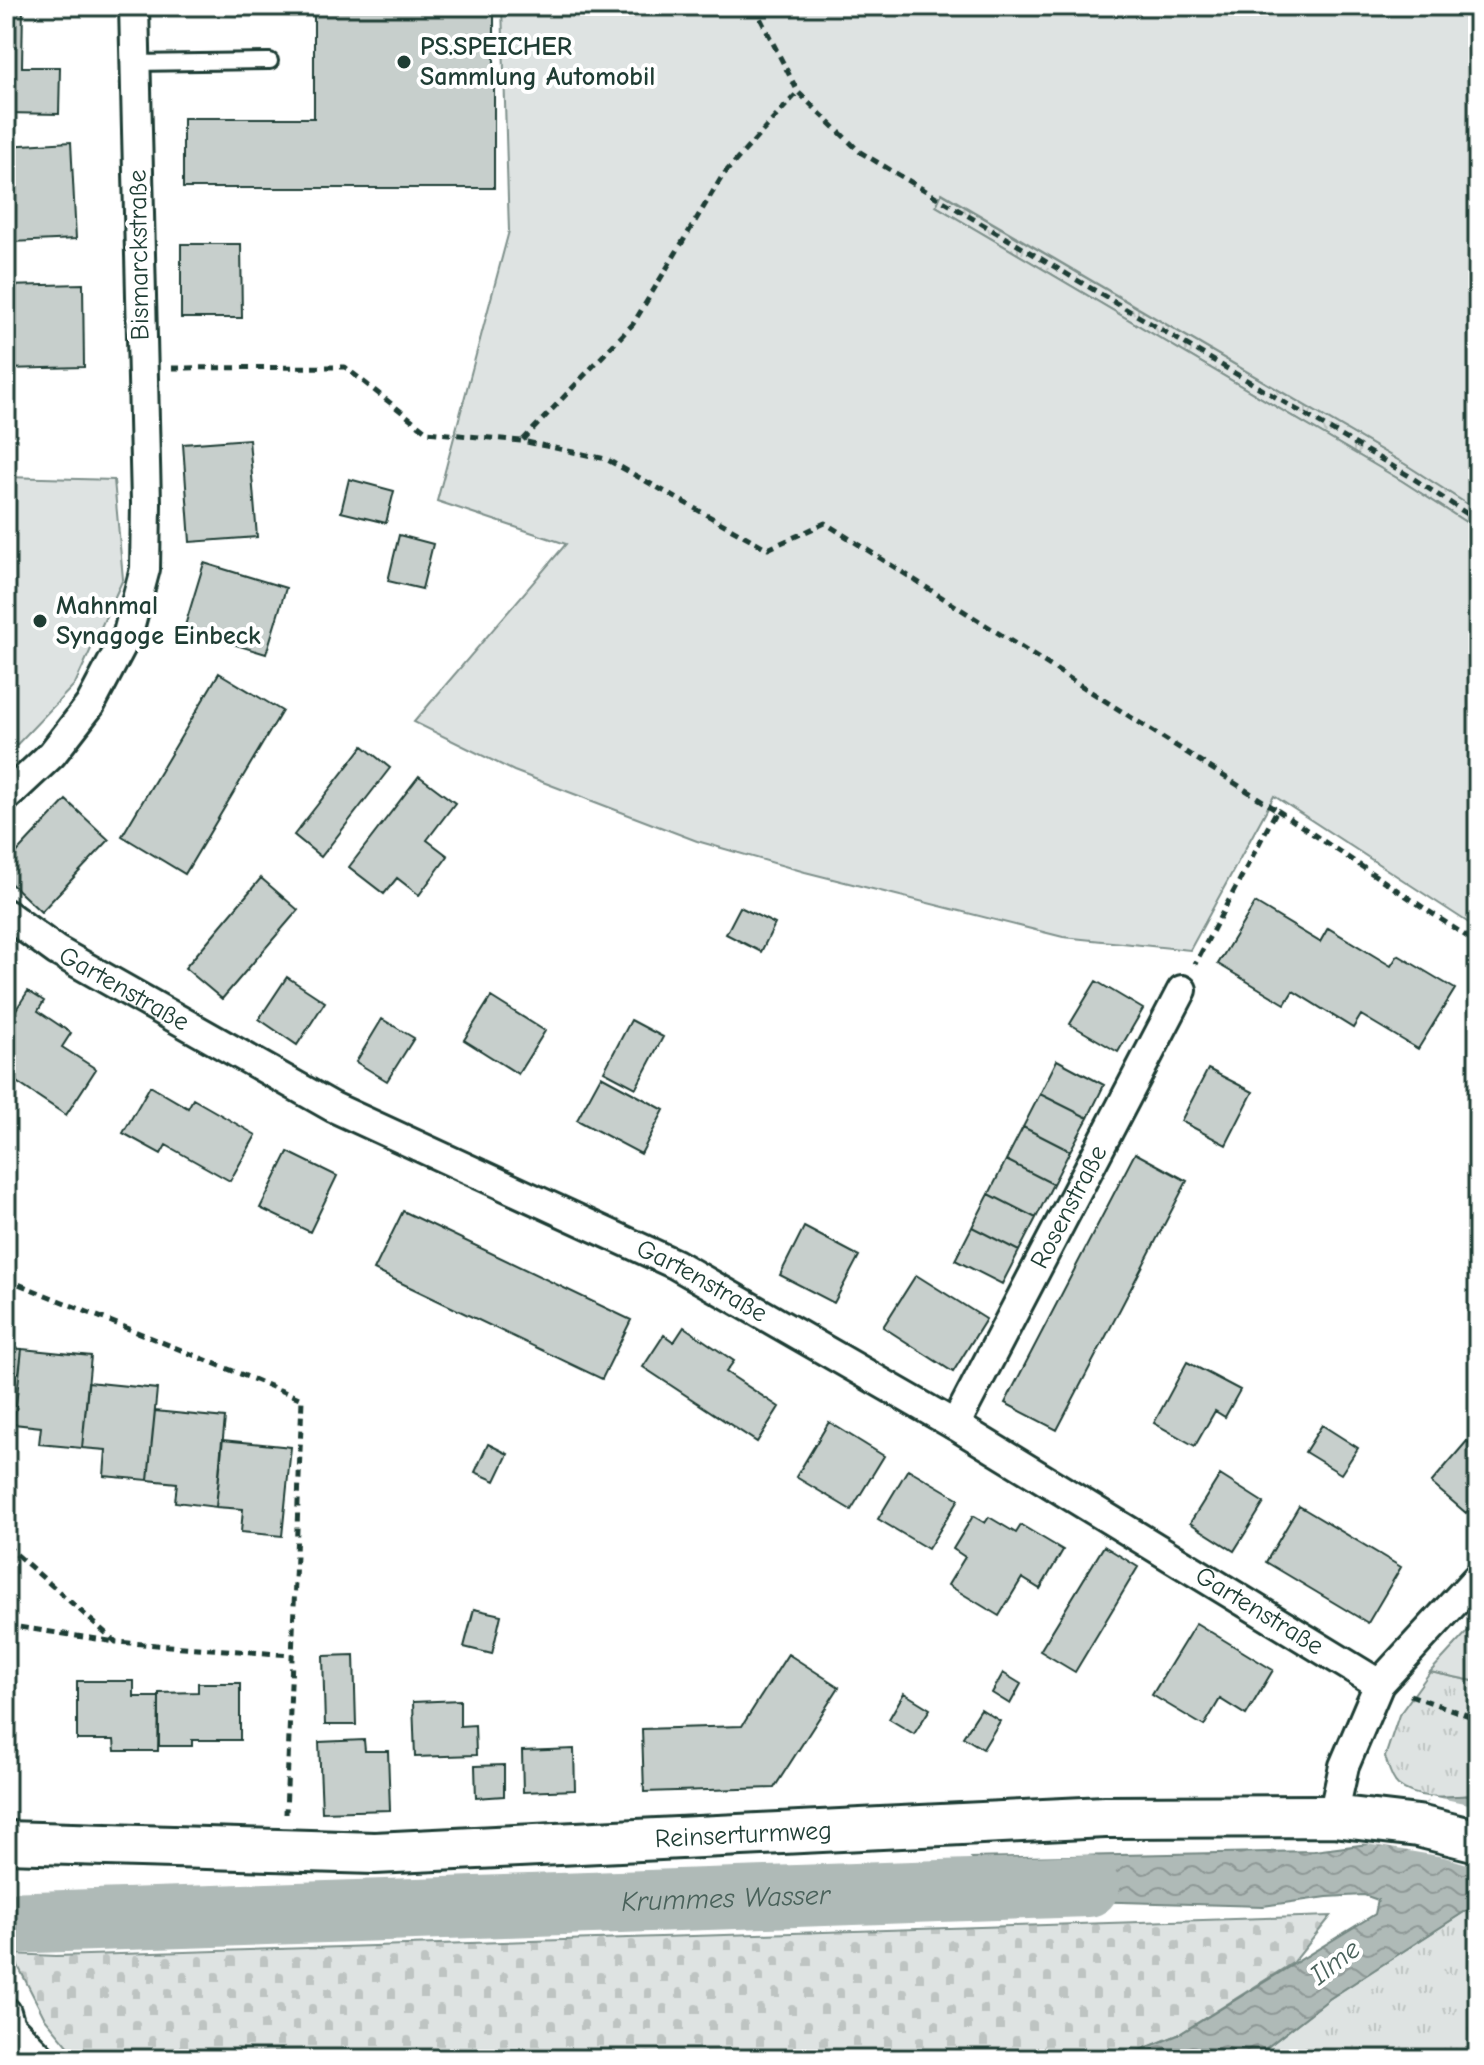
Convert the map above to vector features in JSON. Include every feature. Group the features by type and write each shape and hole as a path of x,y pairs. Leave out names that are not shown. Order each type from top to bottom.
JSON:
{"main road":[{"name":"Reinserturmweg","path":"6,1842 375,1853 1105,1817 1333,1816 1418,1826 1478,1841"}],"street":[{"name":"Bismarckstraße","path":"6,797 52,754 90,705 128,633 145,569 134,6"},
{"name":"Gartenstraße","path":"6,914 57,951 333,1107 675,1264 955,1425 1379,1684"},
{"name":"Rosenstraße","path":"955,1425 1182,990"},
{"path":"1333,1816 1344,1766 1379,1684 1478,1577"},
{"path":"7,2023 42,2059"}],"lane":[{"path":"135,63 270,61"}],"path":[{"path":"754,6 798,92 860,152 1411,477 1478,521"},
{"path":"522,441 633,324 723,175 798,92"},
{"path":"142,369 345,367 427,432 522,441 606,459 768,549 825,523 1277,810 1478,944"},
{"path":"1182,990 1277,810"},
{"path":"6,1279 302,1399 285,1851"},
{"path":"6,1545 116,1642"},
{"path":"6,1625 116,1642 292,1655"},
{"path":"1379,1684 1478,1719"}],"green space":[{"path":"502,6 1478,6 1478,511 1405,464 942,193 936,206 1402,481 1478,530 1478,929 1274,796 1190,950 1063,937 805,872 697,841 514,771 414,722 566,544 437,501 509,231"},
{"path":"941,193 1405,464 1478,511 1478,530 1402,481 936,206"},
{"path":"6,477 114,480 123,579 75,684 6,756"},
{"path":"1478,1620 1478,1682 1430,1672"},
{"path":"1430,1672 1478,1682 1478,1795 1436,1797 1416,1794 1398,1785 1390,1772 1385,1757 1399,1715"},
{"path":"1478,1903 1478,2059 1252,2059 1329,1999"},
{"path":"1331,1916 1294,1962 1178,2035 1118,2059 79,2059 44,2017 12,1954 56,1956"}],"water":[{"name":"Ilme","path":"1478,1795 1478,1903 1329,1999 1252,2059 1118,2059 1178,2035 1375,1914 1378,1900 1364,1895 1263,1906 1015,1899 972,1858 1314,1851 1368,1844 1435,1797"}],"pier":[{"path":"1431,1796 1478,1806 1478,1867 1444,1857 1355,1842 1367,1840 1427,1802"}],"building":[{"path":"6,6 23,6 22,67 60,67 59,114 6,113"},
{"name":"PS.SPEICHER Sammlung Automobil","path":"314,6 494,6 494,188 183,188 183,118 314,118"},
{"path":"71,142 76,239 12,242 6,146"},
{"path":"181,244 241,244 242,318 181,318"},
{"path":"83,284 84,367 6,369 6,286"},
{"path":"249,439 257,537 190,542 183,444"},
{"path":"349,479 394,491 386,523 341,512"},
{"path":"399,535 433,544 422,589 388,581"},
{"path":"204,563 286,588 266,654 184,629"},
{"path":"219,673 282,711 185,874 122,836"},
{"path":"363,746 390,768 321,857 294,835"},
{"path":"419,776 455,803 427,840 448,856 419,895 397,878 384,894 349,867"},
{"path":"66,800 109,840 41,912 6,879 6,864"},
{"path":"261,878 298,910 222,999 185,968"},
{"path":"1255,903 1320,942 1328,928 1391,966 1398,955 1455,989 1418,1049 1361,1015 1353,1028 1293,991 1285,1004 1218,964"},
{"path":"740,907 775,924 761,952 726,934"},
{"path":"287,977 325,1002 297,1045 259,1019"},
{"path":"1096,981 1143,1009 1118,1052 1070,1024"},
{"path":"28,991 44,1001 38,1011 71,1033 62,1047 96,1069 66,1115 6,1075 6,1025"},
{"path":"491,997 545,1031 518,1074 464,1040"},
{"path":"382,1019 414,1038 387,1081 356,1062"},
{"path":"631,1020 663,1037 636,1088 604,1071"},
{"path":"1057,1060 1104,1085 1088,1118 1040,1094"},
{"path":"1208,1069 1253,1092 1226,1145 1181,1121"},
{"path":"601,1076 664,1110 641,1154 577,1120"},
{"path":"150,1086 188,1108 193,1099 256,1135 230,1181 166,1145 161,1154 123,1133"},
{"path":"1040,1094 1088,1118 1070,1151 1023,1127"},
{"path":"1023,1127 1070,1151 1053,1184 1006,1160"},
{"path":"288,1152 337,1176 310,1232 260,1208"},
{"path":"1135,1153 1187,1181 1057,1430 1005,1403"},
{"path":"1006,1160 1053,1184 1036,1218 989,1194"},
{"path":"989,1194 1036,1218 1019,1251 972,1227"},
{"path":"403,1211 631,1320 602,1379 374,1270"},
{"path":"804,1227 859,1256 834,1303 780,1275"},
{"path":"972,1227 1019,1251 1002,1284 955,1260"},
{"path":"916,1275 986,1319 953,1372 883,1327"},
{"path":"684,1327 734,1361 726,1372 779,1407 757,1442 643,1367 664,1335 674,1342"},
{"path":"6,1348 22,1349 19,1373 6,1372"},
{"path":"22,1349 91,1356 82,1448 39,1444 41,1427 14,1424"},
{"path":"1187,1362 1240,1390 1225,1417 1215,1411 1195,1446 1154,1423"},
{"path":"88,1382 157,1389 148,1480 104,1476 106,1450 82,1448"},
{"path":"155,1411 225,1418 216,1507 175,1502 177,1483 148,1480"},
{"path":"829,1422 884,1456 851,1510 796,1477"},
{"path":"1322,1425 1358,1448 1341,1474 1305,1452"},
{"path":"222,1440 291,1447 282,1536 241,1532 243,1509 216,1507"},
{"path":"1467,1441 1478,1451 1478,1499 1466,1513 1431,1483"},
{"path":"488,1444 508,1454 495,1481 475,1472"},
{"path":"908,1469 959,1499 928,1549 878,1519"},
{"path":"1220,1475 1264,1503 1234,1551 1190,1523"},
{"path":"1299,1506 1401,1567 1368,1623 1266,1562"},
{"path":"973,1516 985,1523 989,1517 1016,1533 1021,1525 1063,1550 1040,1589 1022,1578 999,1616 948,1585 965,1557 953,1549"},
{"path":"1104,1546 1138,1567 1075,1672 1040,1651"},
{"path":"474,1609 501,1615 492,1654 464,1647"},
{"path":"1196,1623 1273,1670 1246,1715 1220,1699 1204,1726 1152,1695"},
{"path":"788,1654 839,1687 774,1788 644,1792 642,1729 742,1726"},
{"path":"354,1655 356,1725 325,1725 323,1656"},
{"path":"1003,1673 1021,1684 1010,1704 992,1693"},
{"path":"77,1681 134,1681 134,1697 159,1697 158,1751 115,1751 114,1740 77,1740"},
{"path":"198,1683 240,1683 240,1740 192,1740 192,1746 159,1746 159,1693 198,1692"},
{"path":"904,1693 930,1709 914,1734 889,1719"},
{"path":"460,1700 460,1726 475,1725 476,1755 415,1757 413,1702"},
{"path":"981,1709 1000,1721 983,1749 963,1737"},
{"path":"364,1740 365,1751 388,1751 390,1810 322,1812 319,1742"},
{"path":"574,1749 575,1790 523,1792 522,1751"},
{"path":"504,1765 504,1796 476,1798 475,1766"}],"waterway":[{"name":"Krummes Wasser","path":"6,1923 1088,1886"}],"place":[{"name":"PS.SPEICHER Sammlung Automobil","path":"404,62"},
{"name":"Mahnmal Synagoge Einbeck","path":"40,621"}]}
